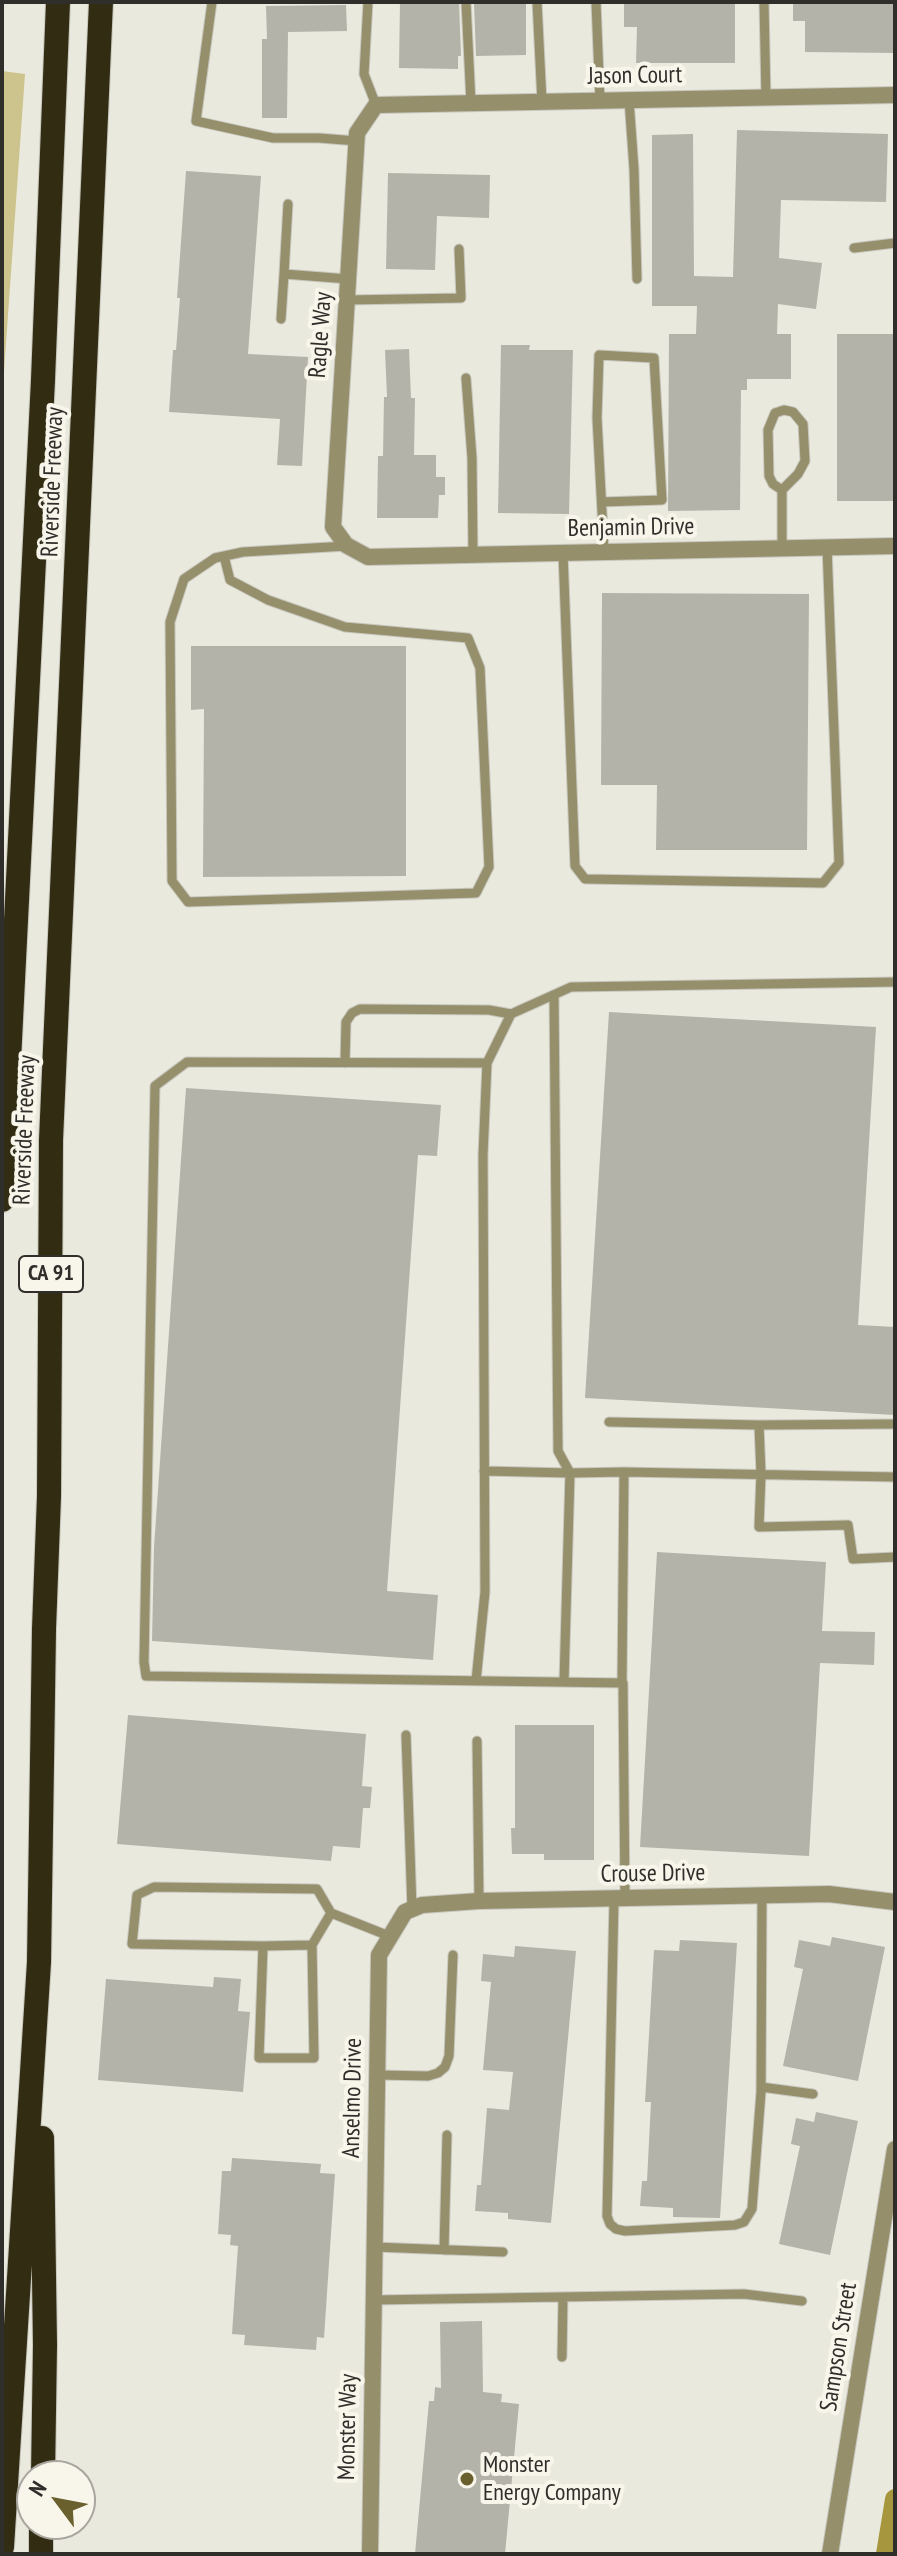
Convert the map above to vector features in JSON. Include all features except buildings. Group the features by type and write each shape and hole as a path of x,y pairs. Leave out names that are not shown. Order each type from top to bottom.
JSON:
{"highway":[{"name":"Riverside Freeway","path":"2,1200 43,380 58,2"},
{"name":"Riverside Freeway","path":"2,2547 39,1962 43,1645 49,1496 51,1140 101,2"},
{"path":"39,1962 45,2345 43,2460"}],"street":[{"name":"Jason Court","path":"376,105 895,95"},
{"name":"Ragle Way","path":"347,546 333,527 357,133 376,105"},
{"name":"Benjamin Drive","path":"347,546 368,557 895,546"},
{"name":"Crouse Drive","path":"412,1909 422,1905 479,1901 829,1894 895,1902"},
{"name":"Anselmo Drive","path":"374,2300 379,1955 405,1912 412,1909"},
{"name":"Sampson Street","path":"830,2554 895,2149"},
{"name":"Monster Way","path":"370,2554 374,2300"}],"lane":[{"path":"212,2 196,121 273,138 357,141"},
{"path":"368,2 364,74 376,105"},
{"path":"466,2 471,103"},
{"path":"537,2 542,102"},
{"path":"596,2 600,101"},
{"path":"764,2 766,98"},
{"path":"629,100 637,279"},
{"path":"281,319 288,204"},
{"path":"854,248 895,243"},
{"path":"347,300 461,298 459,249"},
{"path":"284,274 348,279"},
{"path":"602,502 662,500 654,358 599,355 597,418 604,552"},
{"path":"466,378 472,458 473,555"},
{"path":"782,490 773,484 769,476 768,430 775,413 784,410 793,412 803,424 805,461 798,474 782,490 782,548"},
{"path":"224,556 230,580 268,600 345,627 468,638 480,668 489,867 476,893 188,902 172,881 170,622 184,579 215,558 224,556 243,552 347,546"},
{"path":"563,553 575,866 585,879 823,883 839,863 827,547"},
{"path":"345,1063 346,1022 352,1013 360,1009 489,1010 511,1014 571,987 895,982"},
{"path":"554,995 558,1451 570,1473 564,1682"},
{"path":"476,1681 485,1592 483,1155 487,1063 511,1014"},
{"path":"487,1063 187,1062 155,1086 146,1676 622,1683"},
{"path":"609,1422 895,1424"},
{"path":"759,1425 759,1527 848,1525 853,1559 895,1557"},
{"path":"484,1471 895,1477"},
{"path":"624,1472 619,1899 607,2216 616,2229 735,2225 744,2222 752,2209 761,2087 762,1896"},
{"path":"406,1735 412,1909"},
{"path":"477,1741 479,1901"},
{"path":"312,1945 132,1944 137,1895 154,1887 317,1889 331,1913 389,1936"},
{"path":"263,1946 259,2058 314,2058 312,1945 331,1913"},
{"path":"378,2075 428,2076 445,2067 449,2056 453,1955"},
{"path":"761,2087 813,2094"},
{"path":"444,2250 447,2135"},
{"path":"375,2247 503,2252"},
{"path":"374,2300 744,2294 802,2301"},
{"path":"562,2357 563,2297"}],"shaded area":[{"path":"2,71 25,74 2,400"}],"waterway":[{"path":"886,2554 895,2499"}],"place":[{"name":"Monster Energy Company","path":"467,2479"}]}
